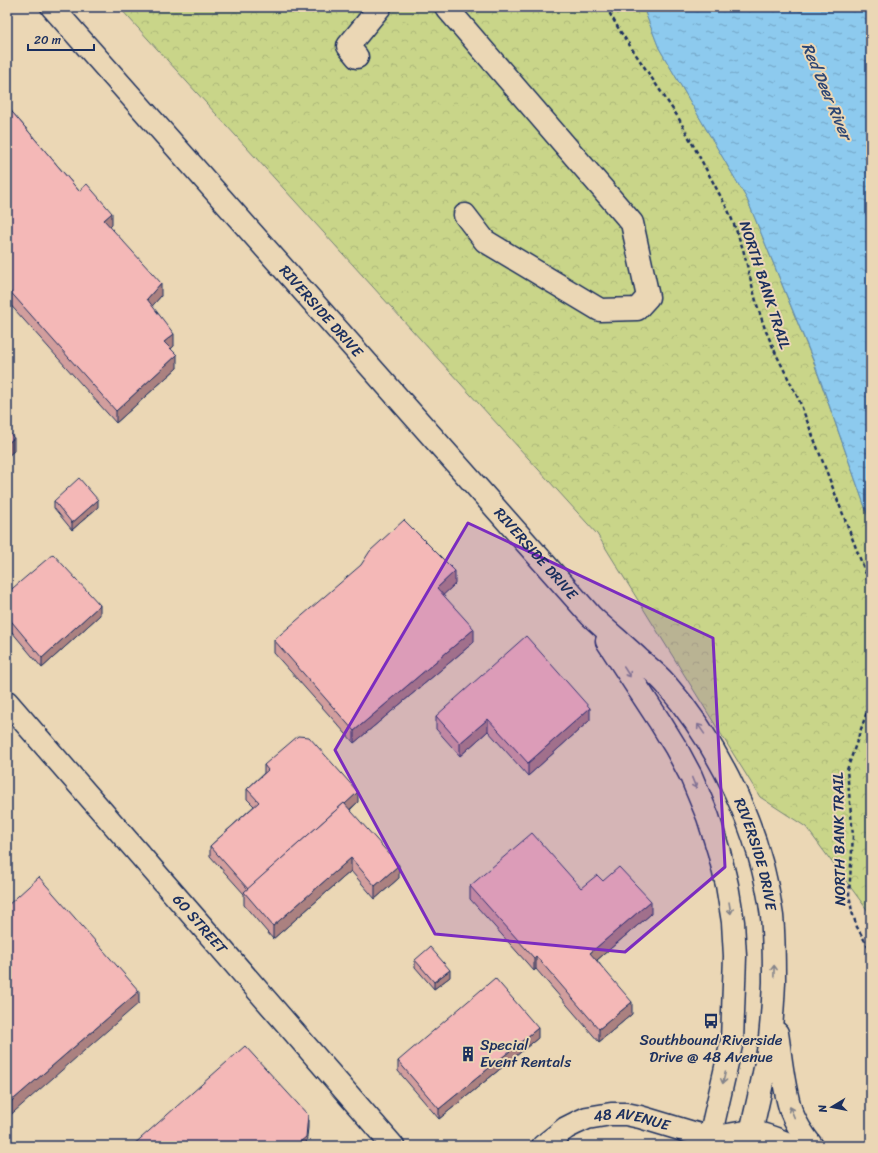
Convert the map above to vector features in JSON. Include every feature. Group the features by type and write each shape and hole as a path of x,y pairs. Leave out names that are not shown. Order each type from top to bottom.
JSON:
{"main road":[{"name":"RIVERSIDE DRIVE","path":"52,7 591,616 663,681 684,705 708,740 739,801 751,833 764,875 772,917 774,961 773,1010 769,1046 750,1139"},
{"path":"357,57 348,46 380,7"},
{"path":"446,7 632,223 648,297 637,309 600,310 484,241 465,215"},
{"name":"RIVERSIDE DRIVE","path":"591,616 660,722 691,776 708,817 727,885 733,922 735,956 732,1041 709,1142"},
{"name":"60 STREET","path":"7,702 393,1146"},
{"path":"708,817 739,801"},
{"path":"773,1010 787,1096 798,1125 812,1146"},
{"name":"48 AVENUE","path":"543,1146 576,1122 587,1118 610,1114 626,1114 640,1117 709,1142 750,1139"},
{"path":"750,1139 769,1136 782,1140 792,1146"}],"path":[{"name":"NORTH BANK TRAIL","path":"606,7 624,38 678,117 719,192 730,216 743,249 757,305 765,329 799,400 871,587"},
{"name":"NORTH BANK TRAIL","path":"871,700 848,770 853,836 849,894 852,912 857,927 871,952"}],"highlighted area":[{"path":"468,523 713,638 725,867 625,952 435,934 335,750"}],"green space":[{"path":"119,7 643,7 659,48 747,199 814,363 871,524 871,915 806,827 760,797 597,534"}],"water":[{"name":"Red Deer River","path":"643,7 871,7 871,524 814,362 747,199 659,48"}],"building":[{"path":"7,106 79,191 87,184 112,213 104,220 161,283 147,299 174,334 164,342 177,355 116,411 7,288"},
{"path":"7,430 14,438 7,444"},
{"path":"79,478 98,500 72,523 54,501"},
{"path":"404,520 455,571 437,588 474,629 354,731 274,640 361,565 370,551"},
{"path":"53,554 100,605 42,658 7,616 7,593"},
{"path":"526,636 590,708 528,763 488,719 460,743 436,716"},
{"path":"298,736 309,737 358,792 248,889 210,846 259,802 247,789 268,770 264,765"},
{"path":"344,803 399,865 375,886 351,858 273,926 244,892"},
{"path":"532,833 581,888 597,875 603,881 619,867 651,901 590,953 632,1002 599,1029 536,956 534,958 470,886"},
{"path":"39,877 139,991 7,1105 7,906"},
{"path":"430,947 450,970 434,982 415,960"},
{"name":"Special Event Rentals","path":"495,978 538,1028 439,1109 398,1061"},
{"path":"245,1046 308,1115 306,1137 295,1146 132,1146"}],"place":[{"name":"Southbound Riverside Drive @ 48 Avenue","path":"711,1021"},
{"name":"Special Event Rentals","path":"468,1054"}]}
